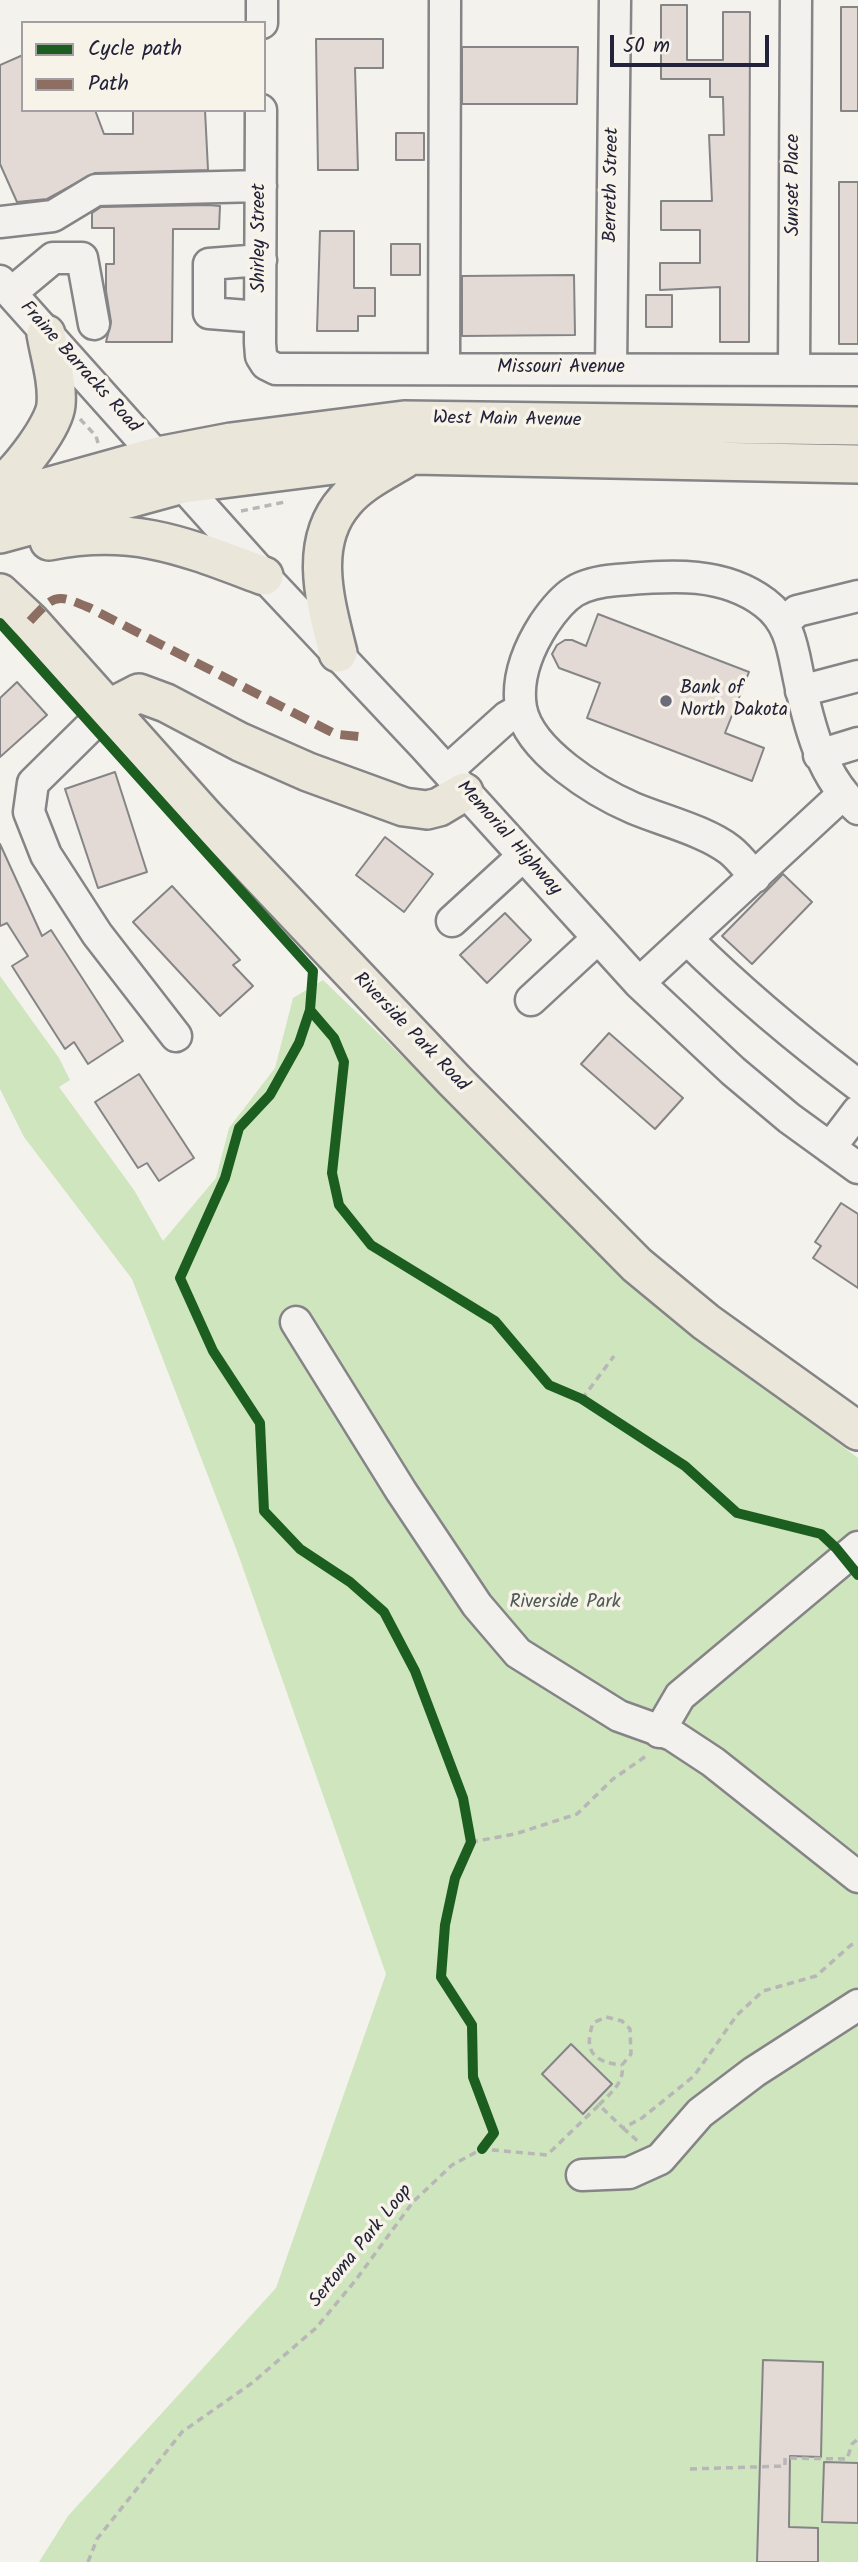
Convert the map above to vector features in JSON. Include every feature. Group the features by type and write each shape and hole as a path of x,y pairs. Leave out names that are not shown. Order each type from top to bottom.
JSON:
{"main road":[{"path":"0,551 21,512 32,453 56,408 46,334"},
{"name":"West Main Avenue","path":"158,456 231,442 404,420 858,426"},
{"path":"338,653 322,577 322,556 332,520 345,501 368,480 413,455"},
{"name":"West Main Avenue","path":"183,484 413,455 858,464"},
{"path":"21,512 158,456"},
{"path":"21,512 183,484"},
{"path":"21,512 95,534 118,534 168,542 264,576"},
{"name":"Riverside Park Road","path":"0,593 30,621 205,817 445,1070 637,1265 706,1322 858,1431"},
{"path":"108,709 139,693 166,703 240,742 308,772 404,807 426,810 439,807 455,781"}],"street":[{"path":"262,0 262,21"},
{"path":"444,369 445,0"},
{"name":"Berreth Street","path":"611,369 615,0"},
{"name":"Sunset Place","path":"794,370 796,0"},
{"name":"Shirley Street","path":"261,112 260,317 261,355 266,364"},
{"path":"0,222 53,216 96,190 261,186"},
{"path":"5,287 53,258 82,258 94,324"},
{"path":"260,317 209,313 209,264 261,260"},
{"name":"Fraine Barracks Road","path":"5,287 158,456"},
{"name":"Missouri Avenue","path":"266,364 276,369 858,370"},
{"name":"Memorial Highway","path":"158,456 264,576 338,653 639,983 733,1071 830,1149 858,1168"},
{"path":"639,983 755,877 850,802 819,755 785,622 764,602 723,581 676,576 601,581 571,591 530,646 521,676 521,709 530,731 588,785 631,807 698,833 730,849 755,877"},
{"path":"785,622 797,611 858,596"},
{"path":"801,691 858,676"},
{"path":"108,709 33,783 29,812 46,855 89,922 176,1036"},
{"path":"455,781 507,717 521,709"},
{"path":"819,755 858,743"},
{"path":"452,920 523,856"},
{"path":"531,1000 598,938"},
{"path":"688,940 728,979 809,1048 858,1085"},
{"path":"830,1149 858,1111"},
{"path":"296,1322 401,1491 477,1605 518,1653 620,1716 666,1733 713,1762 858,1877"},
{"path":"666,1733 680,1696 858,1547"},
{"path":"582,2175 629,2173 660,2160 701,2113 754,2072 858,2005"}],"path":[{"path":"78,416 96,436 99,452"},
{"path":"582,1399 614,1356"},
{"path":"571,1394 593,1406"},
{"path":"466,1854 470,1837 515,1834 578,1814 613,1779 642,1759 666,1733"},
{"path":"599,2105 623,2128 642,2118 694,2076 737,2015 763,1991 816,1976 851,1945 858,1943"},
{"path":"606,2017 622,2021 630,2029 631,2054 622,2065 603,2063 592,2053 589,2036 593,2023 606,2017"},
{"path":"690,2469 785,2466 785,2458 847,2459 852,2444 858,2439"}],"green space":[{"name":"Riverside Park","path":"0,976 59,1058 70,1080 59,1087 134,1190 163,1241 216,1178 229,1128 275,1068 293,998 323,980 677,1321 858,1458 858,2562 39,2562 68,2516 276,2288 386,1974 237,1551 132,1279 24,1137 0,1089"}],"building":[{"path":"661,5 687,5 687,60 723,60 723,12 750,12 749,342 720,342 720,287 660,290 660,263 700,263 700,230 661,230 661,201 712,201 709,135 724,135 723,97 710,97 710,79 661,79"},
{"path":"841,7 858,7 858,111 841,111"},
{"path":"316,39 383,39 383,68 355,68 358,170 318,170"},
{"path":"462,47 578,47 577,104 462,104"},
{"path":"21,56 21,112 96,112 104,134 133,134 133,112 205,112 208,170 95,173 47,199 17,202 0,164 0,65"},
{"path":"396,133 424,133 424,160 396,160"},
{"path":"839,182 858,182 858,344 839,344"},
{"path":"220,206 219,229 173,229 172,342 106,342 111,322 106,291 106,264 114,264 114,228 92,228 92,213 101,207"},
{"path":"320,231 354,231 354,288 375,288 375,316 358,316 358,331 317,331"},
{"path":"391,244 420,244 420,275 391,275"},
{"path":"574,275 575,335 462,336 462,276"},
{"path":"646,295 672,295 672,327 646,327"},
{"name":"Bank of North Dakota","path":"598,614 749,672 725,733 764,748 752,781 587,718 600,683 559,668 552,654 557,645 565,640 586,646"},
{"path":"17,682 47,715 0,757 0,698"},
{"path":"115,772 147,872 98,888 65,789"},
{"path":"385,837 433,874 404,912 356,875"},
{"path":"0,844 42,936 51,930 123,1041 88,1064 74,1042 65,1049 12,966 28,956 7,923 0,926"},
{"path":"783,874 812,902 752,964 722,936"},
{"path":"172,886 240,960 233,965 253,986 220,1016 133,922"},
{"path":"505,913 531,940 487,983 460,955"},
{"path":"609,1033 683,1098 655,1129 581,1064"},
{"path":"139,1074 194,1158 159,1181 147,1163 138,1168 95,1102"},
{"path":"841,1203 858,1214 858,1288 813,1258 821,1246 815,1242"},
{"path":"571,2044 612,2084 583,2114 542,2074"},
{"path":"763,2360 823,2362 821,2457 790,2456 789,2527 818,2528 818,2562 757,2562"},
{"path":"824,2462 858,2463 858,2523 822,2522"}],"marked path":[{"path":"30,621 51,601 70,600 335,734 362,737"}],"cycle path":[{"path":"0,623 313,971 310,1010 299,1043 270,1095 239,1128 225,1178 180,1278 213,1351 260,1423 264,1511 300,1549 350,1582 384,1612 415,1671 463,1798 471,1842 455,1878 445,1925 441,1977 472,2025 473,2077 494,2133 482,2149"},
{"path":"310,1010 334,1038 344,1062 332,1173 339,1205 371,1245 495,1321 549,1385 582,1399 685,1466 737,1513 821,1534 858,1575"}],"place":[{"name":"Bank of North Dakota","path":"666,701"}]}
